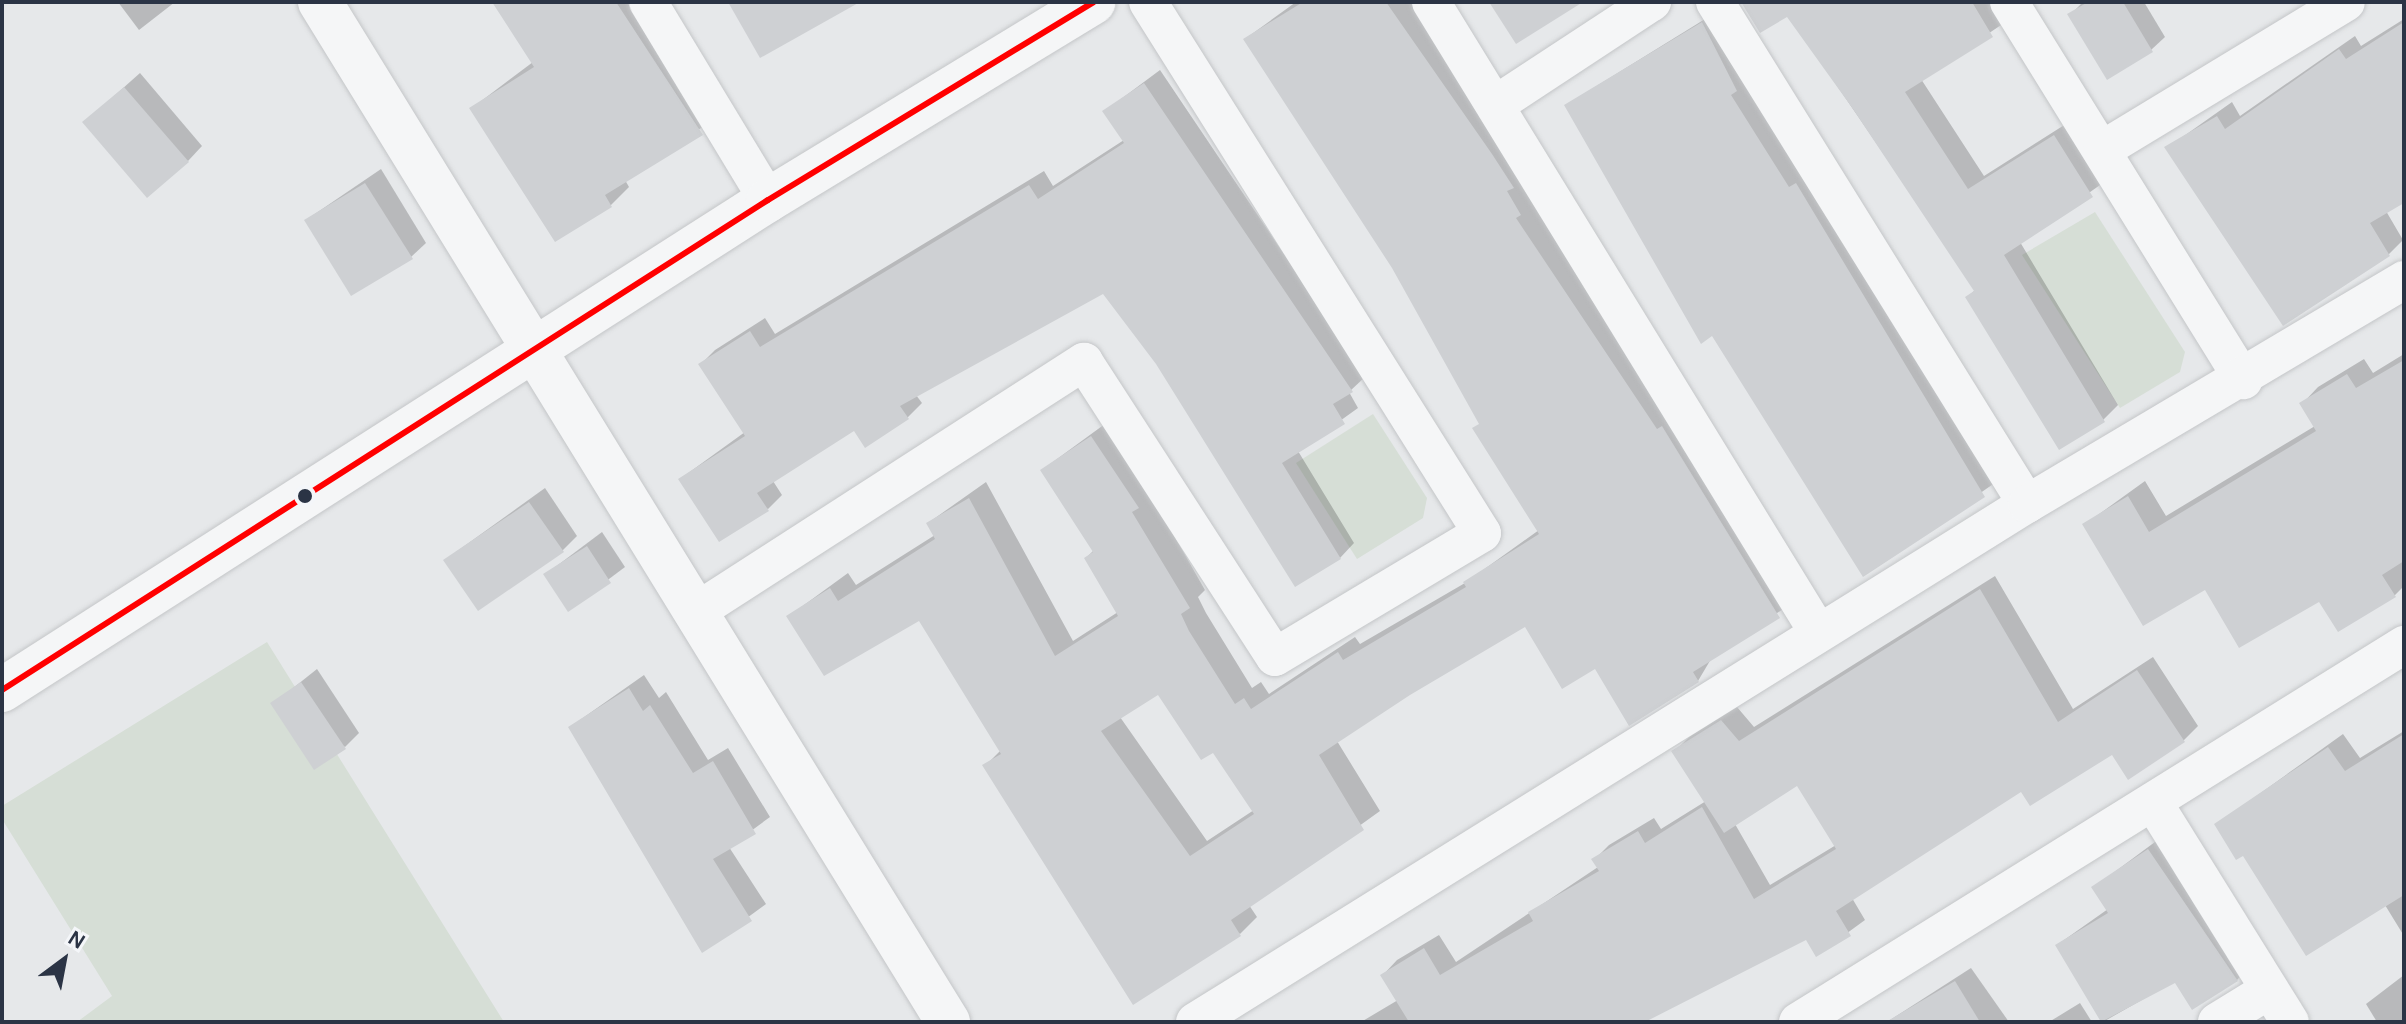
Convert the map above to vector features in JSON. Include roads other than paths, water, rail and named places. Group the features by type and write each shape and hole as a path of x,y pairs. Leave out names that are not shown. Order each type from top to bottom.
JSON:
{"street":[{"path":"320,2 948,1022"},
{"path":"648,2 768,200"},
{"path":"2,690 535,352 768,200 1094,2"},
{"path":"694,613 1084,362 1275,657 1482,533 1148,2"},
{"path":"1431,2 1818,632"},
{"path":"1495,105 1652,2"},
{"path":"1715,2 2027,504"},
{"path":"2009,2 2243,380"},
{"path":"2102,150 2346,2"},
{"path":"1195,1022 1818,632 2027,504 2243,380 2404,280"},
{"path":"1798,1022 2404,645"},
{"path":"2153,802 2290,1022"},
{"path":"2217,1022 2269,990"}]}
